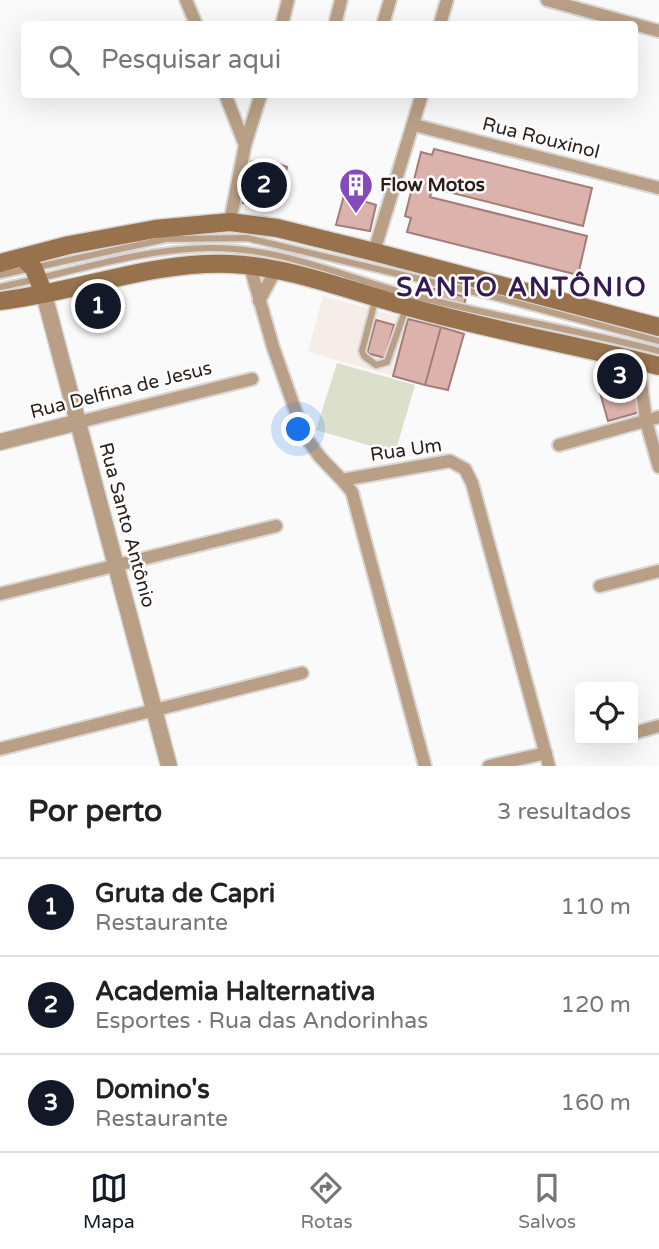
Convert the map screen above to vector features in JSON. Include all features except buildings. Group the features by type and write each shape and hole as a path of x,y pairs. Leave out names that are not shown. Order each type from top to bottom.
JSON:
{"main road":[{"path":"0,301 69,245 155,229 230,222 277,228 659,327"},
{"path":"0,263 74,286 182,265 250,266 335,284 483,326 659,366"}],"street":[{"path":"186,0 195,21"},
{"path":"283,21 288,0"},
{"path":"336,21 341,0"},
{"path":"384,21 390,0"},
{"path":"441,21 447,0"},
{"path":"547,0 623,21"},
{"path":"638,25 659,31"},
{"path":"227,98 245,145"},
{"path":"230,222 245,145 260,98"},
{"path":"374,252 421,98"},
{"name":"Rua Rouxinol","path":"414,125 659,188"},
{"path":"250,266 304,435 352,492 425,766"},
{"path":"259,301 275,271"},
{"name":"Rua Santo Antônio","path":"35,275 79,422 169,766"},
{"path":"638,360 646,421 659,467"},
{"name":"Rua Delfina de Jesus","path":"0,442 251,379"},
{"path":"559,445 659,417"},
{"name":"Rua Um","path":"342,480 450,460 465,469 472,483 549,766"},
{"path":"0,594 276,526"},
{"path":"600,586 659,570"},
{"path":"0,749 302,673"},
{"path":"638,732 659,726"},
{"path":"489,766 545,753"}],"lane":[{"path":"0,287 166,239 247,238 491,296 659,341"},
{"path":"0,275 35,275 168,250 211,248 251,251 319,265 393,289 474,310 592,334 659,351"},
{"path":"373,296 374,310 362,351 376,366 387,362 405,311 412,308"}],"shaded area":[{"path":"323,296 408,319 393,376 308,352"}],"green space":[{"path":"337,363 415,385 395,453 316,430"}],"place":[{"name":"Academia Halternativa","path":"264,185"},
{"name":"Flow Motos","path":"356,215"},
{"name":"Gruta de Capri","path":"98,306"},
{"name":"Domino's","path":"620,376"}],"district":[{"name":"SANTO ANTÔNIO","path":"522,287"}]}
